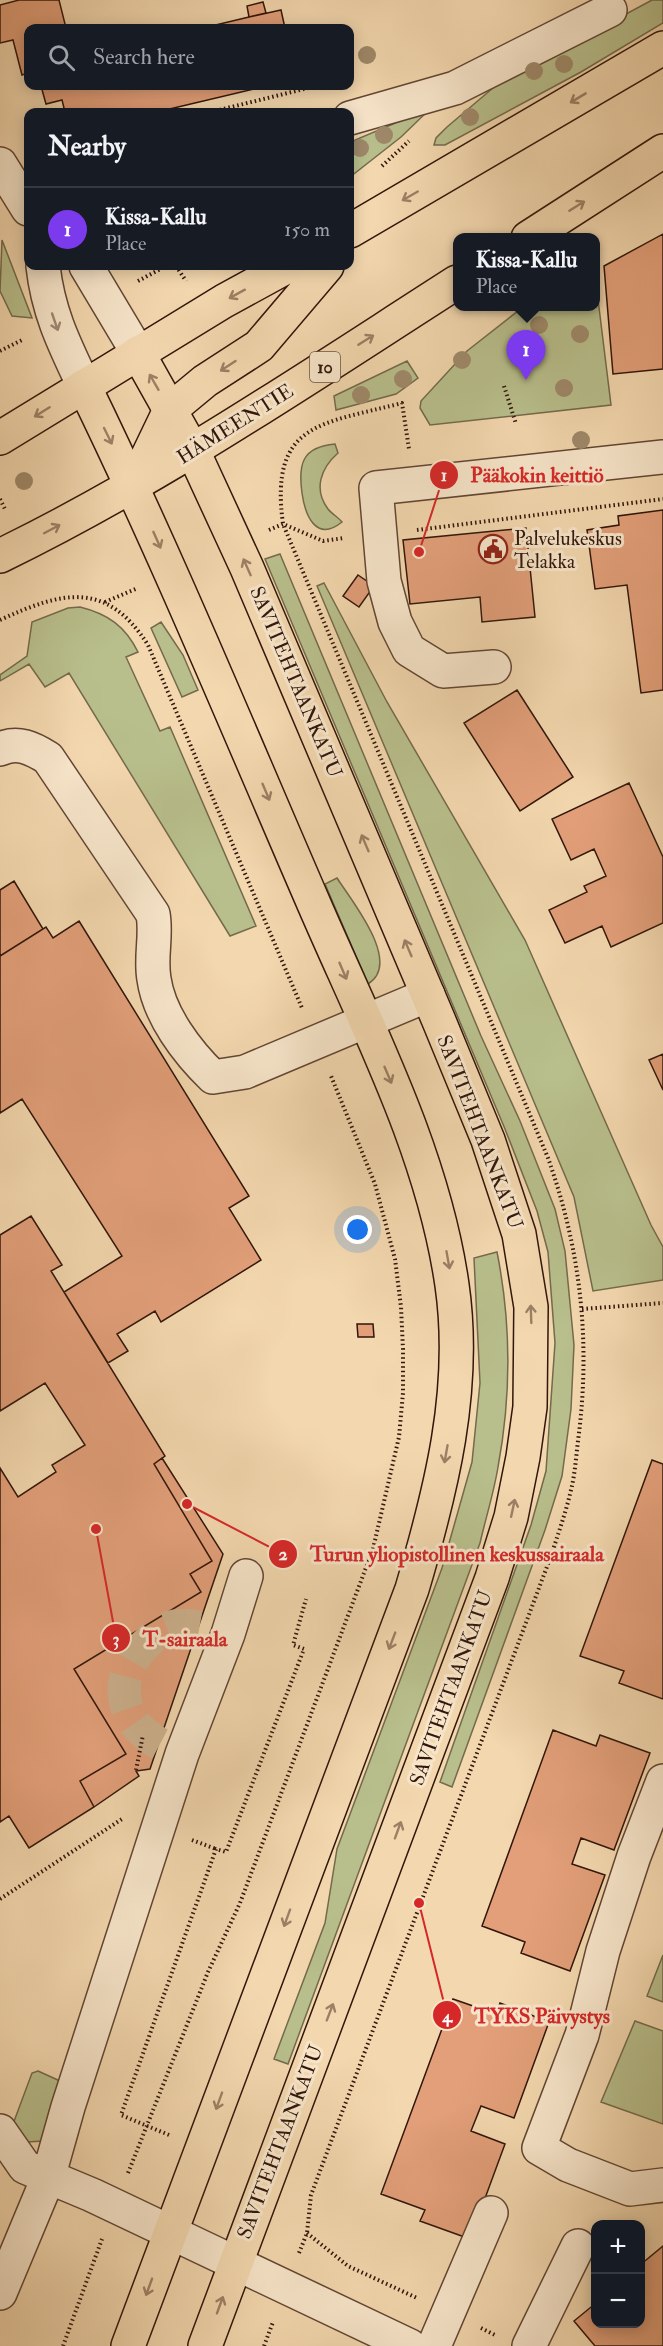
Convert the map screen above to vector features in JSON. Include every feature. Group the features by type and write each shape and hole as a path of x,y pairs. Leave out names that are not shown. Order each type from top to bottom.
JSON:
{"main road":[{"path":"354,231 663,48"},
{"path":"534,233 663,151"},
{"path":"0,438 138,353 281,270"},
{"name":"HÄMEENTIE","path":"133,487 170,410 205,381 259,346 324,270"},
{"name":"HÄMEENTIE","path":"0,556 133,487 453,285"},
{"name":"SAVITEHTAANKATU","path":"138,353 193,451 251,576 488,1140 519,1234 527,1274 531,1343 530,1407 524,1457 511,1517 492,1578 205,2346"},
{"path":"84,386 133,487 405,1116 444,1239 453,1288 453,1414 433,1519 412,1589 128,2346"}],"street":[{"path":"354,117 455,88 610,10"},
{"path":"0,164 24,203"},
{"path":"44,270 54,324 84,386"},
{"path":"88,270 138,353"},
{"path":"494,667 443,670 409,650 395,622 384,581 376,488 663,457"},
{"path":"0,749 8,746 25,746 48,758 153,914 157,935 152,956 154,980 163,1009 194,1059 213,1077 246,1072 428,995"},
{"path":"0,2293 48,2178 162,1744 228,1634 246,1576"},
{"path":"663,1781 634,1856 603,1951 582,2035 539,2148 568,2165 630,2189 663,2185"},
{"path":"0,2131 25,2167 114,2205 410,2346"},
{"path":"434,2346 491,2213"},
{"path":"514,2341 578,2246"}],"path":[{"path":"227,108 300,90"},
{"path":"130,285 158,270"},
{"path":"179,270 192,289"},
{"path":"0,351 26,338"},
{"path":"504,386 516,424"},
{"path":"414,484 402,403 309,430 294,442 282,466 279,488 283,524 323,541 663,499"},
{"path":"0,499 5,509"},
{"path":"0,620 46,600 81,596 105,602 137,626 148,645 306,1019"},
{"path":"63,2346 114,2205 280,1797 373,1549 389,1488 403,1393 401,1307 387,1222 375,1184 348,1117"},
{"path":"582,1309 663,1303"},
{"path":"148,2126 121,2115 216,1849 226,1852 304,1648 293,1645 306,1599"},
{"path":"133,1781 162,1744"},
{"path":"0,1899 126,1816"},
{"path":"307,2234 348,2266 514,2341"},
{"path":"264,2346 267,2339"}],"green space":[{"path":"652,0 663,0 663,23 581,72 445,145 434,145 436,138 447,127 500,82"},
{"path":"431,108 401,137 354,174 355,140"},
{"path":"2,240 32,318 12,316 0,291"},
{"path":"518,311 599,311 611,405 430,425 420,408 421,401 467,351"},
{"path":"407,361 418,378 396,394 336,410 334,396"},
{"path":"335,444 338,453 323,472 320,486 323,501 342,522 333,528 325,529 313,524 309,517 304,501 301,474 302,466 309,453 315,449"},
{"path":"280,554 481,1036 520,1121 555,1209 565,1251 574,1345 571,1409 562,1476 545,1530 452,1787 440,1782 531,1525 546,1471 555,1343 548,1252 537,1211 505,1129 265,559"},
{"path":"324,583 387,702 525,940 651,1225 663,1247 663,1280 593,1291 574,1197 317,586"},
{"path":"80,607 99,613 115,622 138,652 126,657 160,731 170,727 256,926 230,936 69,673 45,687 29,664 0,681 0,675 27,656 32,622 68,608"},
{"path":"161,622 183,655 198,690 182,697 151,628"},
{"path":"337,878 371,931 377,947 380,962 377,974 368,984 325,884"},
{"path":"497,1252 507,1332 507,1387 498,1467 480,1543 288,2064 274,2059 325,1923 337,1849 442,1568 472,1462 480,1383 474,1258"},
{"path":"663,1955 663,2002 647,1996"},
{"path":"635,2021 663,2031 663,2124 601,2102"},
{"path":"38,2071 60,2081 43,2141 27,2142 13,2124 32,2073"}],"building":[{"path":"19,0 59,0 65,24 24,24 24,74 22,75 13,40 0,43 0,5"},
{"path":"263,2 266,13 249,17 247,6"},
{"path":"281,10 284,24 220,24"},
{"path":"42,90 250,90 174,108 64,108 62,100 46,104"},
{"path":"663,234 663,369 613,374 604,266"},
{"path":"663,510 663,690 641,693 627,585 595,589 587,530 619,525 618,516"},
{"path":"526,528 535,617 482,622 480,597 410,604 403,540"},
{"path":"358,575 374,586 359,607 343,596"},
{"path":"517,690 573,777 520,811 464,723"},
{"path":"629,783 663,857 663,923 611,947 602,926 565,943 549,910 587,892 584,886 606,876 594,849 571,860 552,819"},
{"path":"14,881 43,929 0,956 0,890"},
{"path":"79,921 249,1196 229,1208 261,1260 161,1322 155,1311 117,1334 128,1351 108,1363 64,1292 122,1256 22,1099 0,1113 0,956 46,927 53,938"},
{"path":"663,1054 663,1090 649,1060"},
{"path":"31,1216 62,1265 51,1271 165,1456 154,1464 212,1561 190,1574 201,1592 74,1669 126,1754 80,1781 94,1807 29,1848 9,1816 0,1822 0,1468 18,1497 56,1472 52,1465 85,1445 45,1383 0,1411 0,1235"},
{"path":"357,1324 373,1324 374,1337 358,1337"},
{"path":"162,1458 223,1554 150,1769 136,1771 139,1776 94,1807 80,1781 126,1754 74,1669 201,1592 190,1574 212,1561 154,1464"},
{"path":"652,1460 663,1464 663,1699 619,1683 624,1671 580,1656"},
{"path":"553,1730 596,1746 600,1735 650,1753 614,1850 581,1838 572,1864 605,1875 570,1971 521,1953 525,1942 482,1926"},
{"path":"453,1999 496,2014 500,2003 549,2022 514,2118 481,2106 471,2131 505,2144 470,2239 420,2221 425,2210 381,2194"},
{"path":"663,2246 663,2346 595,2346 574,2321 591,2307 591,2328 645,2328 645,2261"}],"tunnel":[{"path":"160,1744 146,1735 128,1711 125,1683 128,1669 136,1656 155,1635 172,1626 196,1626 228,1634"}],"place":[{"name":"Kissa-Kallu","path":"526,380"},
{"name":"Palvelukeskus Telakka","path":"493,549"},
{"name":"Pääkokin keittiö","path":"419,552"},
{"name":"Turun yliopistollinen keskussairaala","path":"187,1504"},
{"name":"T-sairaala","path":"96,1529"},
{"name":"TYKS Päivystys","path":"419,1903"}]}
